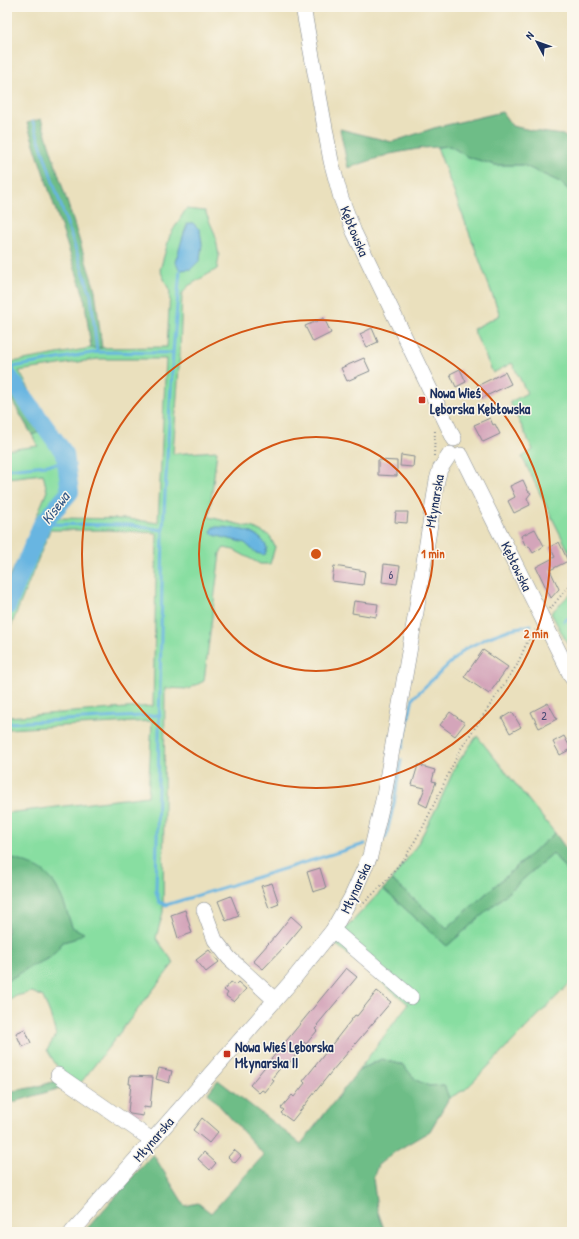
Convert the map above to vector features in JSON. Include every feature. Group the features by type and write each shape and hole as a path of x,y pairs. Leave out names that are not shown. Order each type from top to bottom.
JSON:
{"street":[{"name":"Kębłowska","path":"302,7 330,161 341,198 354,232 454,439 460,440 465,445 465,449 456,454 572,678"},
{"name":"Młynarska","path":"72,1232 275,1000 333,930 351,898 370,856 384,796 437,480 440,469 456,454"},
{"path":"204,910 215,940 229,958 275,1000"},
{"path":"333,930 411,996"},
{"path":"58,1075 152,1140"}],"path":[{"path":"360,908 384,883 406,856 423,827 460,750 517,665 528,640 542,618 572,582"}],"green space":[{"path":"502,112 512,126 563,135 572,142 572,193 560,182 523,165 495,165 468,157 450,146 423,148 390,154 348,168 340,129 392,142 434,128"},
{"path":"41,119 95,290 102,348 91,348 84,296 27,123"},
{"path":"450,146 468,157 495,165 523,165 560,182 572,193 572,558 522,457 533,450 510,402 527,393 512,363 493,373 473,329 500,315 437,147"},
{"path":"186,209 205,211 215,234 219,256 217,269 188,286 182,294 180,353 173,454 217,451 209,517 254,528 270,536 275,547 270,564 260,564 234,550 224,548 220,553 204,681 188,689 165,688 163,912 156,938 174,963 79,1085 60,1071 47,1050 56,1035 43,997 32,992 16,996 7,1002 7,981 28,968 51,957 63,942 74,939 72,927 60,894 52,880 7,856 7,813 148,796 152,721 7,729 7,717 153,706 157,533 109,530 50,530 7,636 7,582 21,554 47,491 43,474 7,478 7,450 38,446 32,435 46,428 7,363 91,348 167,347 170,292 160,270 170,235","holes":["98,359 166,359 158,523 129,519 56,518 72,496 76,479 69,449 53,431 19,371"]},
{"path":"7,362 46,429 32,435 7,392"},
{"path":"572,592 572,652 551,613"},
{"path":"477,736 555,833 447,928 392,880 417,845 440,801 456,765"},
{"path":"555,833 572,857 572,878 553,853 447,946 383,889 392,880 447,928"},
{"path":"553,853 572,878 572,981 466,1089 449,1098 444,1085 429,1086 416,1080 403,1065 381,1059 358,1071 408,1004 333,942 383,889 447,946"},
{"path":"7,856 39,869 52,880 64,903 72,927 84,933 74,939 63,942 51,957 28,968 7,981"},
{"path":"382,1059 403,1065 416,1080 429,1086 444,1085 449,1098 430,1131 396,1151 378,1165 373,1178 377,1209 385,1232 84,1232 153,1154 185,1206 198,1203 211,1213 264,1155 208,1093 218,1080 301,1144 358,1071"},
{"path":"56,1081 61,1088 7,1104 7,1092 35,1087"}],"water":[{"path":"188,223 193,223 200,230 202,244 200,260 191,269 180,270 175,262"},
{"path":"213,527 244,530 252,533 263,542 267,548 265,555 256,553 245,543 214,535 211,532"}],"building":[{"path":"324,318 331,333 313,342 305,326"},
{"path":"372,328 378,342 367,347 360,334"},
{"path":"364,358 370,371 347,381 341,368"},
{"path":"460,369 466,382 456,387 450,374"},
{"path":"505,372 511,384 482,398 477,386"},
{"path":"490,418 500,434 483,442 474,425"},
{"path":"401,455 414,457 413,467 400,466"},
{"path":"378,460 397,461 397,476 378,475"},
{"path":"523,480 528,491 531,493 527,498 530,505 514,513 508,501 515,497 510,486"},
{"path":"396,512 408,512 407,523 395,522"},
{"path":"535,529 544,546 533,553 529,546 526,547 521,536"},
{"path":"559,542 568,561 550,570 559,589 551,598 536,567 555,557 550,547"},
{"path":"384,564 400,566 397,584 382,582"},
{"path":"334,566 365,571 363,585 332,581"},
{"path":"354,601 378,604 376,617 352,613"},
{"path":"483,650 508,667 489,694 464,677"},
{"path":"548,703 557,719 539,728 531,712"},
{"path":"450,712 465,723 455,736 440,725"},
{"path":"512,712 521,727 510,733 502,718"},
{"path":"564,736 571,749 560,755 553,742"},
{"path":"418,765 435,770 432,781 436,782 427,807 419,803 425,788 412,785"},
{"path":"320,868 326,888 313,892 307,872"},
{"path":"272,883 279,904 269,908 261,886"},
{"path":"231,896 239,916 226,921 218,901"},
{"path":"185,910 192,933 178,938 171,915"},
{"path":"291,916 302,926 263,969 253,961"},
{"path":"209,950 219,962 206,972 196,960"},
{"path":"346,968 357,977 317,1025 318,1026 315,1029 317,1031 306,1044 304,1042 295,1054 296,1055 285,1068 282,1066 272,1078 274,1081 265,1092 262,1090 259,1093 250,1085"},
{"path":"231,982 235,985 238,982 246,989 234,1002 226,996 228,993 224,990"},
{"path":"377,991 391,1002 332,1071 292,1121 281,1113 284,1110 281,1108 292,1095 294,1097 305,1083 303,1081 355,1015 357,1016"},
{"path":"25,1029 31,1043 22,1047 16,1033"},
{"path":"159,1068 172,1071 169,1083 156,1079"},
{"path":"130,1076 153,1077 150,1108 144,1107 143,1116 130,1114 128,1112 131,1084 129,1084"},
{"path":"202,1118 218,1132 209,1143 193,1130"},
{"path":"234,1150 241,1156 235,1163 228,1157"},
{"path":"204,1152 216,1163 210,1170 198,1159"}],"waterway":[{"path":"33,122 91,295 97,352"},
{"path":"180,270 173,353 163,530 156,891 159,902 166,905 365,844"},
{"path":"7,368 97,352 173,353"},
{"name":"Kisewa","path":"7,374 65,454 70,492 42,524 7,607"},
{"path":"7,469 66,463"},
{"path":"42,524 129,525 163,530"},
{"path":"564,621 572,616"},
{"path":"402,748 413,698 465,649 489,637 511,629 531,625"},
{"path":"7,723 160,715"},
{"path":"382,838 386,837 394,803 401,760"}],"place":[{"name":"Nowa Wieś Lęborska Kębłowska","path":"422,400"},
{"name":"Nowa Wieś Lęborska Młynarska II","path":"227,1054"}]}
